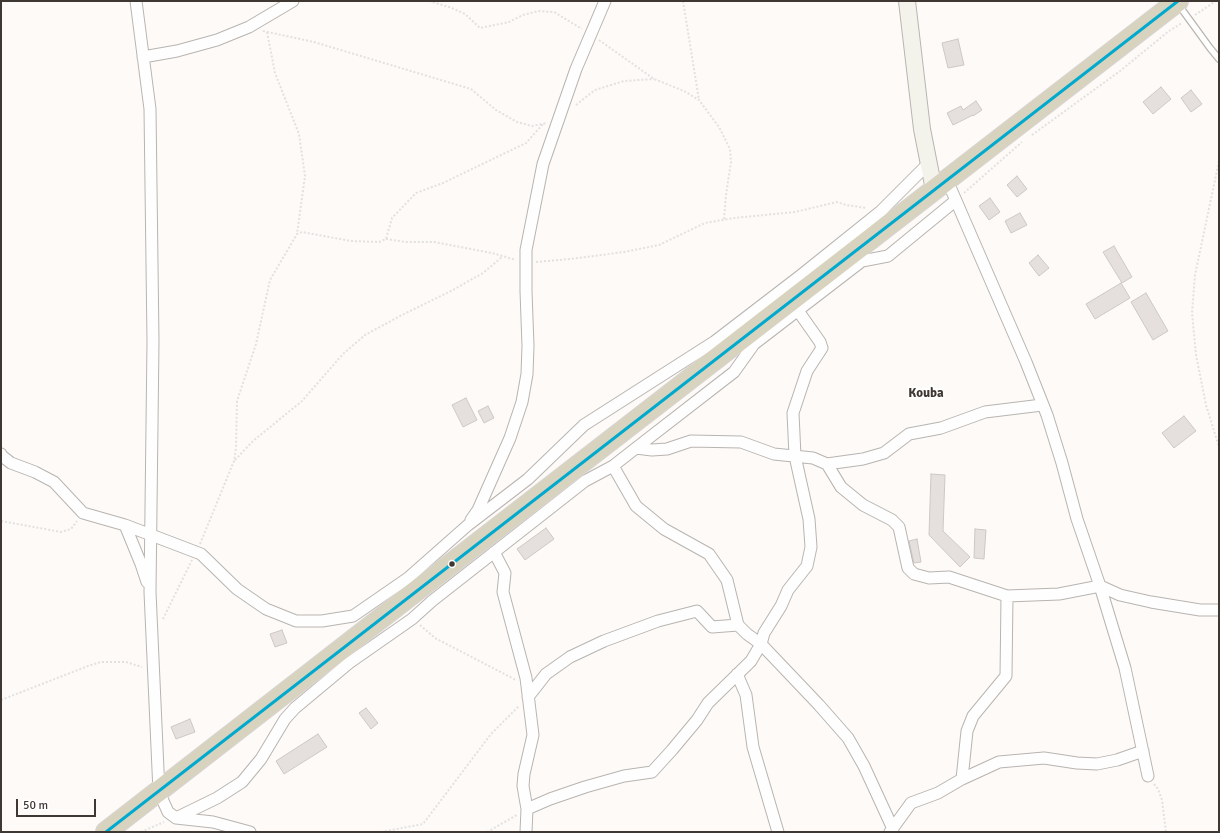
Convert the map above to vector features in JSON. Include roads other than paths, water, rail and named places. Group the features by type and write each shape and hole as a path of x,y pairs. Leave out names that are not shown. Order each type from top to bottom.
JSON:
{"highway":[{"path":"106,832 341,649 795,305 940,185 1178,2"}],"street":[{"path":"136,1 150,113 152,341 150,592 153,670 159,792 171,819"},
{"path":"144,57 177,51 217,40 249,27 292,1"},
{"path":"468,525 478,510 507,444 522,402 527,374 528,346 526,250 543,164 576,69 605,1"},
{"path":"907,1 922,129 928,163 940,185 955,201 1026,362 1042,405 1062,463 1077,519 1126,668 1148,776"},
{"path":"1,454 11,463 35,472 54,482 83,513 125,525 201,554 237,590 266,609 296,621 322,621 353,616 408,578 468,525 528,479 584,425 714,342 800,276 881,211 928,163"},
{"path":"171,819 217,798 242,782 261,759 285,719 295,708 349,663 412,619 432,601 585,481 613,466 734,372 754,344 795,305 862,261 888,256 955,201"},
{"path":"527,809 585,787 624,776 652,772 697,720 708,703 751,661 761,644 764,633 781,606 788,590 807,566 811,547 810,519 795,456 793,413 807,371 822,348 820,342 795,305"},
{"path":"636,448 652,450 667,449 691,441 741,442 774,454 813,458 827,464 863,459 884,453 909,434 940,428 985,412 1042,405"},
{"path":"827,464 841,487 863,506 892,520 899,527 908,568 914,574 929,578 949,577 1007,596 1059,594 1100,586 1120,595 1151,602 1200,610 1219,610"},
{"path":"613,466 636,506 664,529 708,554 726,580 738,625 747,634 761,644 848,738 864,766 892,830"},
{"path":"125,525 141,564 150,592"},
{"path":"494,552 505,573 503,592 526,678 533,735 524,774 527,809 526,832"},
{"path":"962,779 967,731 973,716 1006,676 1007,596"},
{"path":"527,691 546,674 570,657 604,641 658,621 697,611 712,627 738,625"},
{"path":"738,674 746,695 753,747 777,832"},
{"path":"892,830 911,803 938,793 962,779 999,762 1044,758 1077,763 1097,764 1117,760 1143,751"},
{"path":"171,819 213,822 250,832"}],"lane":[{"path":"1178,2 1219,59"}],"district":[{"name":"Kouba","path":"926,394"}]}
